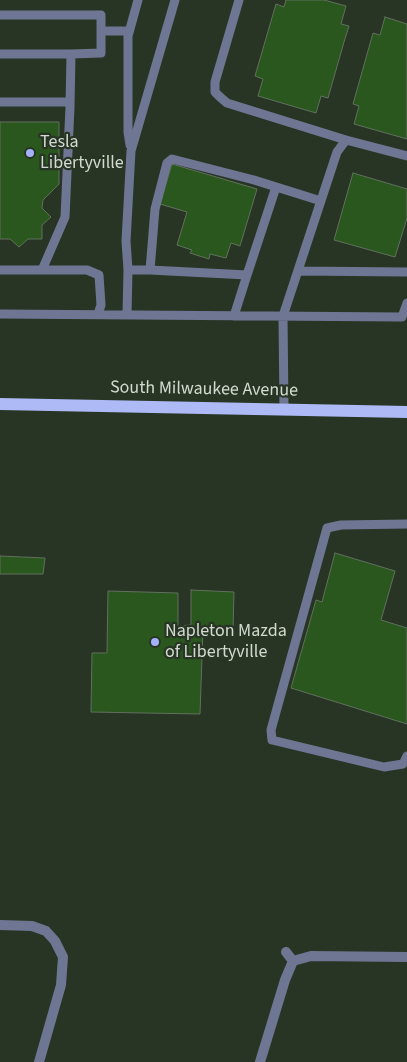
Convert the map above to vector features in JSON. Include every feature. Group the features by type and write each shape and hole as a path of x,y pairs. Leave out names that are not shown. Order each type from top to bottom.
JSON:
{"main road":[{"name":"South Milwaukee Avenue","path":"0,404 407,412"}],"street":[{"path":"0,925 32,926 46,930 55,941 63,957 61,985 39,1062"},
{"path":"286,952 292,961"},
{"path":"292,961 311,956 407,957"},
{"path":"260,1062 292,961"}],"lane":[{"path":"127,315 128,270 126,241 131,151 128,132 128,36 138,0"},
{"path":"131,151 175,0"},
{"path":"238,0 215,82 216,92 227,103 346,140 407,156"},
{"path":"0,15 101,15 101,53 0,54"},
{"path":"101,31 129,31"},
{"path":"42,270 65,217 71,54"},
{"path":"0,102 70,102"},
{"path":"284,410 283,316 337,152 346,140"},
{"path":"150,270 155,209 168,163 172,159 321,201"},
{"path":"234,316 276,187"},
{"path":"0,270 87,270 98,275 101,305 98,314"},
{"path":"128,270 246,275"},
{"path":"298,272 407,272"},
{"path":"0,314 402,317 407,303"},
{"path":"406,761 384,767 272,740 271,730 327,528 341,525 407,524"}],"building":[{"path":"286,0 324,0 346,6 341,24 349,26 328,98 321,96 316,113 258,96 263,79 255,76 276,4 284,7"},
{"path":"385,17 407,24 407,139 354,124 359,106 353,104 373,33 380,35"},
{"name":"Tesla Libertyville","path":"0,122 59,122 59,184 43,200 42,208 51,217 42,225 42,239 28,239 19,247 10,239 0,239"},
{"path":"172,164 257,189 240,246 231,243 226,258 210,254 209,259 190,253 192,250 177,245 187,212 160,204"},
{"path":"353,173 407,189 407,218 395,257 334,240"},
{"path":"335,553 395,571 381,620 407,628 407,724 291,688 316,600 322,602"},
{"path":"0,556 45,558 43,574 0,574"},
{"name":"Napleton Mazda of Libertyville","path":"191,590 234,592 233,630 203,628 200,714 91,712 92,653 107,653 108,591 178,593 178,626 191,625"}],"place":[{"name":"Tesla Libertyville","path":"30,153"},
{"name":"Napleton Mazda of Libertyville","path":"155,642"}]}
